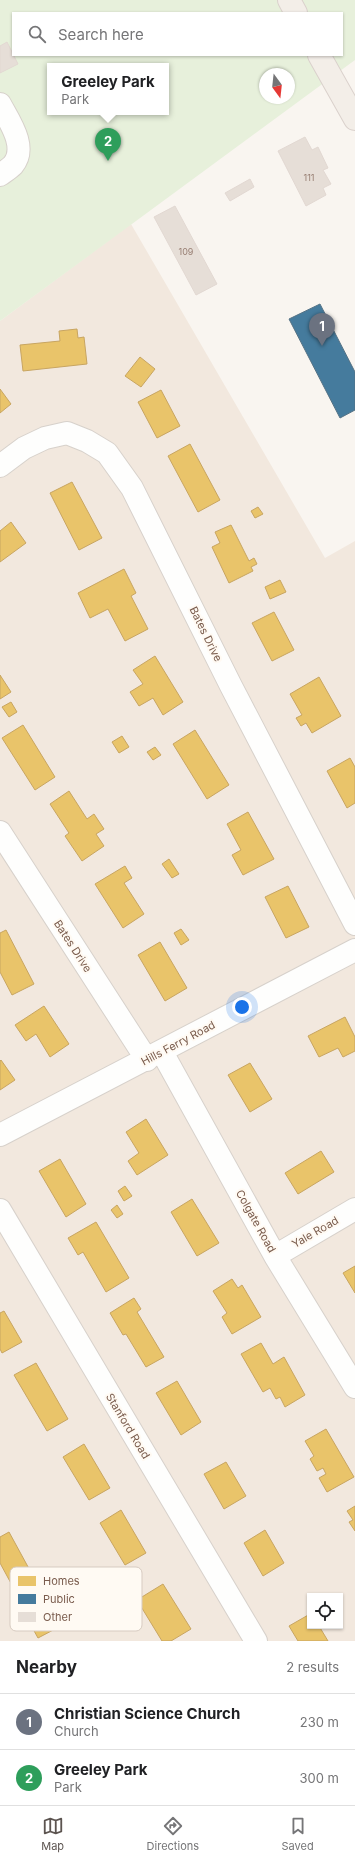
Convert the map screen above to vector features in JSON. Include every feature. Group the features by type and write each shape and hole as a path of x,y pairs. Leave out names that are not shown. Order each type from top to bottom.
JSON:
{"main road":[{"path":"289,0 295,12"},
{"path":"320,56 355,119"}],"street":[{"path":"0,104 15,133 20,150 13,165 0,175"},
{"name":"Bates Drive","path":"0,466 24,448 45,438 67,433 87,441 107,453 132,488 231,686 355,924"},
{"name":"Bates Drive","path":"0,832 154,1056"},
{"name":"Hills Ferry Road","path":"0,1136 355,950"},
{"name":"Colgate Road","path":"154,1056 355,1387"},
{"name":"Yale Road","path":"276,1256 355,1209"},
{"name":"Stanford Road","path":"0,1210 256,1641"}],"shaded area":[{"path":"131,224 325,558 355,541 355,1641 0,1641 0,321"}],"green space":[{"path":"0,0 355,0 355,60 0,321"}],"building: Homes":[{"path":"77,329 78,338 84,337 87,364 23,371 20,345 60,341 59,331"},
{"path":"140,357 155,369 141,387 125,376"},
{"path":"0,389 11,404 0,413"},
{"path":"161,390 180,426 157,438 138,402"},
{"path":"190,444 220,500 198,512 168,456"},
{"path":"72,482 102,538 79,550 50,493"},
{"path":"258,507 263,514 255,518 251,511"},
{"path":"11,522 26,543 0,562 0,531"},
{"path":"231,525 249,561 254,558 257,564 251,567 253,571 229,583 212,547 220,543 215,532"},
{"path":"124,569 136,593 131,596 148,629 125,641 108,609 90,618 78,593"},
{"path":"280,580 286,592 270,599 265,587"},
{"path":"274,612 294,650 272,661 252,623"},
{"path":"155,656 183,702 163,715 153,698 139,706 130,692 143,684 133,670"},
{"path":"0,675 11,692 0,699"},
{"path":"319,677 341,716 312,733 306,723 301,726 296,718 302,715 290,694"},
{"path":"11,702 17,712 9,717 2,707"},
{"path":"23,725 55,777 35,790 2,738"},
{"path":"195,730 229,785 207,799 173,744"},
{"path":"122,736 129,747 119,753 112,742"},
{"path":"155,747 161,755 153,760 147,752"},
{"path":"350,758 355,767 355,803 347,808 327,771"},
{"path":"69,791 87,819 94,814 104,829 96,834 104,846 82,861 65,836 69,833 50,804"},
{"path":"248,812 274,859 243,875 232,855 241,850 227,824"},
{"path":"169,859 179,874 172,878 162,864"},
{"path":"125,866 132,878 124,883 144,914 123,928 95,884"},
{"path":"288,886 309,927 286,938 265,897"},
{"path":"181,929 189,940 181,945 174,933"},
{"path":"6,930 34,984 12,995 0,972 0,933"},
{"path":"160,942 187,988 165,1001 138,955"},
{"path":"44,1006 69,1044 50,1057 36,1034 26,1041 15,1025"},
{"path":"345,1017 355,1037 355,1051 343,1057 338,1048 319,1057 308,1036"},
{"path":"1,1060 15,1080 0,1090 0,1061"},
{"path":"250,1063 272,1099 250,1112 228,1075"},
{"path":"146,1119 168,1155 137,1175 128,1161 139,1153 126,1132"},
{"path":"321,1151 334,1172 298,1194 285,1173"},
{"path":"60,1159 86,1204 66,1217 39,1171"},
{"path":"125,1186 132,1196 124,1201 118,1191"},
{"path":"192,1199 219,1243 197,1256 171,1212"},
{"path":"117,1205 123,1214 117,1218 111,1210"},
{"path":"96,1222 129,1278 106,1292 83,1252 78,1255 68,1238"},
{"path":"355,1266 355,1293 343,1273"},
{"path":"232,1279 238,1288 242,1285 261,1317 232,1334 222,1317 227,1313 213,1291"},
{"path":"134,1298 141,1309 137,1312 164,1357 146,1367 126,1334 123,1335 110,1313"},
{"path":"4,1311 22,1342 2,1353 0,1349 0,1313"},
{"path":"261,1343 273,1364 284,1357 305,1395 285,1407 280,1397 276,1399 270,1388 263,1392 241,1354"},
{"path":"36,1363 68,1419 47,1431 14,1375"},
{"path":"177,1381 201,1422 181,1435 156,1393"},
{"path":"326,1429 354,1477 327,1492 319,1478 326,1474 323,1468 317,1471 310,1459 314,1456 305,1441"},
{"path":"84,1444 110,1488 89,1500 63,1457"},
{"path":"226,1462 246,1496 224,1509 204,1474"},
{"path":"355,1506 355,1531 349,1522 353,1520 347,1511"},
{"path":"121,1510 146,1553 125,1565 100,1523"},
{"path":"265,1530 284,1563 263,1576 244,1543"},
{"path":"9,1532 28,1567 10,1567 10,1581 0,1563 0,1537"},
{"path":"163,1584 191,1629 171,1641 162,1641 142,1608 142,1597"},
{"path":"307,1616 307,1629 321,1629 328,1641 298,1641 289,1626"},
{"path":"34,1631 51,1631 38,1638"}],"building: Public":[{"path":"320,304 355,372 355,410 340,418 289,319"}],"building: Other":[{"path":"7,42 12,52 12,56 14,56 18,64 0,73 0,46"},
{"path":"305,137 312,150 318,147 328,168 323,170 331,184 323,188 326,195 306,206 278,151"},
{"path":"250,179 254,187 230,201 225,193"},
{"path":"175,206 217,284 196,295 154,217"}],"place":[{"name":"Greeley Park","path":"108,161"},
{"name":"Christian Science Church","path":"322,346"}]}
